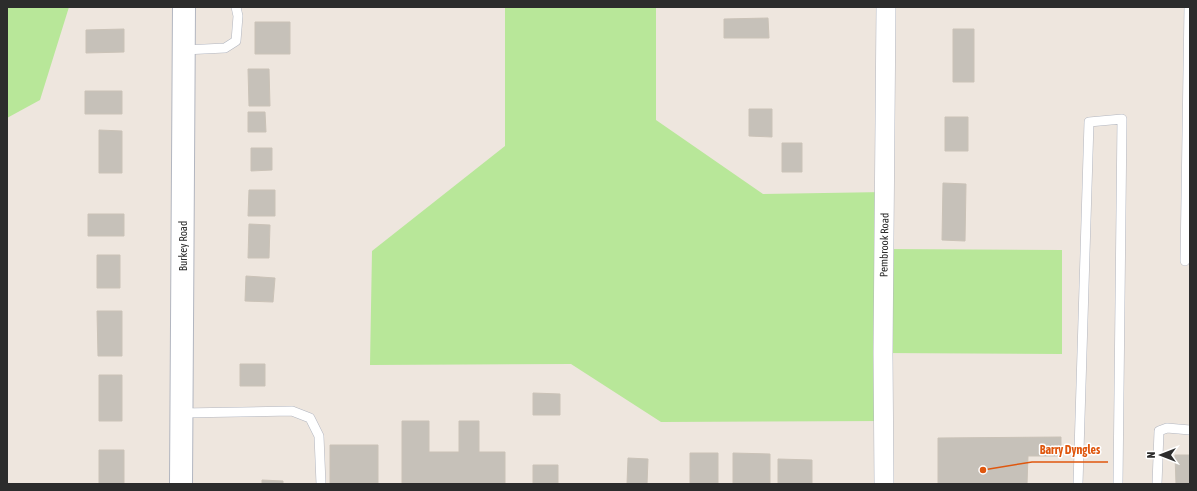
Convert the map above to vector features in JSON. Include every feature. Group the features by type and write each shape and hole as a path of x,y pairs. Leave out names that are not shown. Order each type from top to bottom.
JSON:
{"street":[{"name":"Burkey Road","path":"181,484 184,7"},
{"name":"Pembrook Road","path":"884,484 883,353 886,7"}],"lane":[{"path":"184,50 225,48 236,41 238,16 236,7"},
{"path":"1185,261 1189,110 1189,7"},
{"path":"1078,484 1089,122 1122,119 1118,484"},
{"path":"182,413 292,411 310,418 319,436 320,484"},
{"path":"1157,484 1159,431 1167,428 1190,430"}],"green space":[{"path":"7,7 69,7 40,100 7,118"},
{"path":"505,7 656,7 656,120 763,194 885,192 884,249 1062,250 1062,354 884,353 884,421 661,422 571,364 370,365 372,251 505,146"}],"building":[{"path":"768,18 769,38 724,38 724,19"},
{"path":"255,22 290,22 290,54 255,54"},
{"path":"124,29 124,52 86,53 86,30"},
{"path":"953,29 974,29 974,82 953,82"},
{"path":"248,69 269,69 270,106 249,106"},
{"path":"85,91 122,91 122,114 85,114"},
{"path":"749,109 772,109 772,137 749,136"},
{"path":"248,112 265,112 266,132 248,132"},
{"path":"945,117 968,117 968,151 945,151"},
{"path":"99,130 122,131 122,173 99,173"},
{"path":"782,143 802,143 802,172 782,172"},
{"path":"251,148 272,148 272,170 251,171"},
{"path":"943,183 966,184 965,241 942,240"},
{"path":"249,190 275,190 275,216 248,216"},
{"path":"88,214 124,214 124,236 88,236"},
{"path":"249,224 270,225 269,258 248,258"},
{"path":"97,255 120,255 120,288 97,288"},
{"path":"246,276 275,278 273,302 245,301"},
{"path":"97,311 122,311 122,356 98,356"},
{"path":"240,364 265,364 265,386 240,386"},
{"path":"99,375 122,375 122,421 99,421"},
{"path":"533,393 560,394 560,415 533,415"},
{"path":"402,421 429,421 429,452 459,452 459,421 479,421 479,452 505,452 505,484 402,484"},
{"path":"1061,437 1061,456 1028,456 1027,484 938,484 938,438"},
{"path":"330,445 378,445 378,483 330,484"},
{"path":"99,450 124,450 124,484 99,484"},
{"path":"690,453 718,453 718,484 690,484"},
{"path":"733,453 770,454 770,484 733,484"},
{"path":"1175,455 1190,455 1190,484 1176,484"},
{"path":"628,458 648,459 647,484 627,484"},
{"path":"778,459 812,460 812,484 778,484"},
{"path":"533,465 558,465 558,484 533,484"},
{"path":"262,480 283,481 283,484 262,484"}],"place":[{"name":"Barry Dyngles","path":"983,470"}]}
